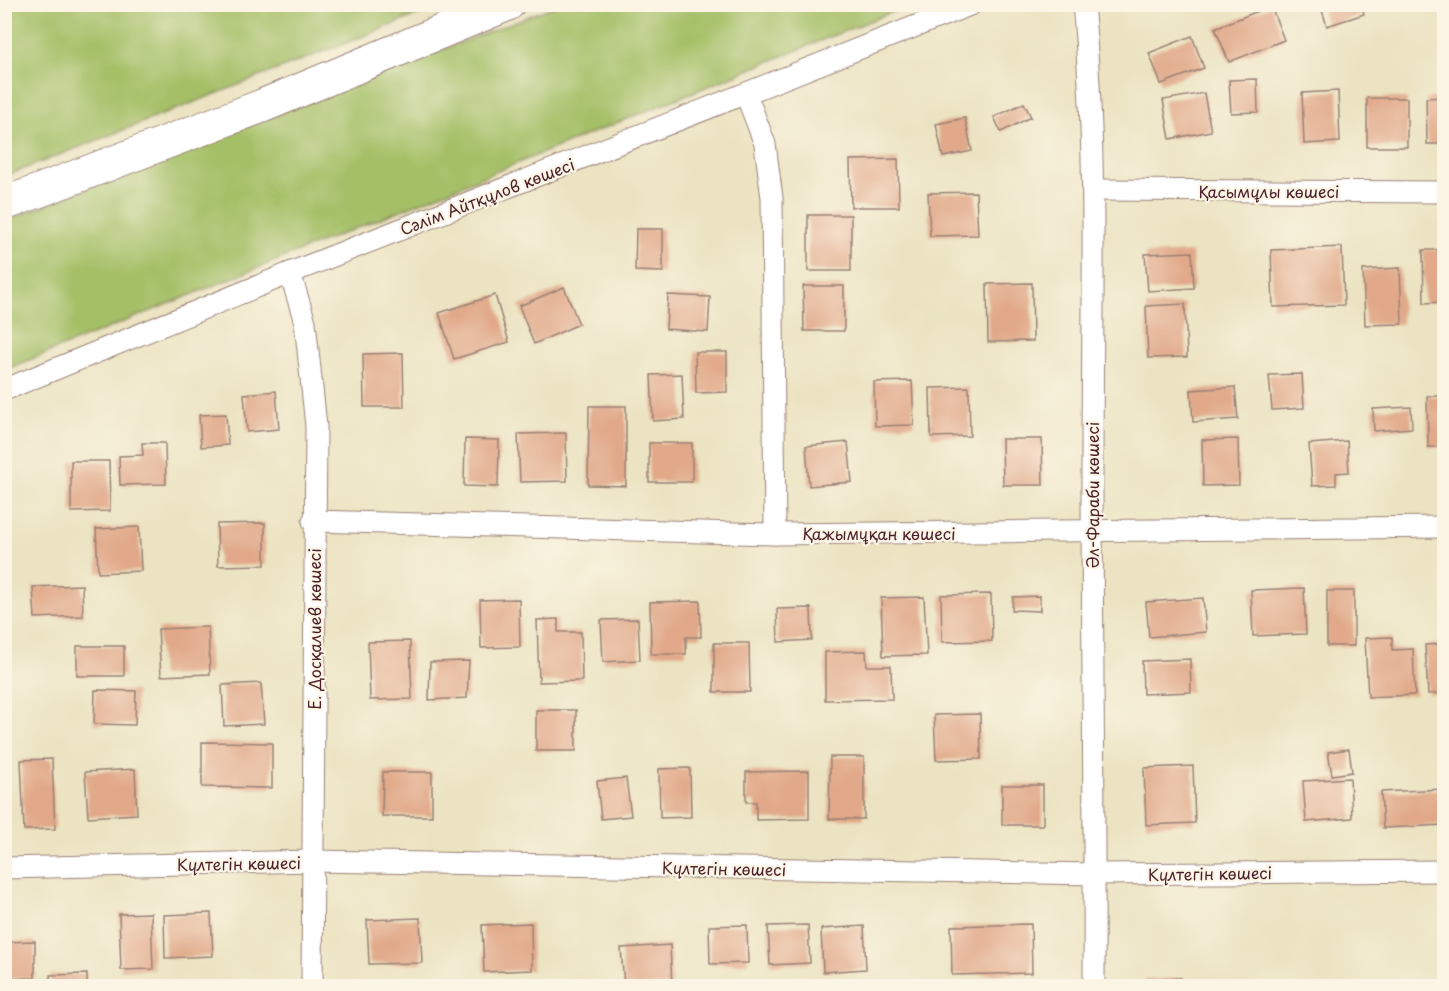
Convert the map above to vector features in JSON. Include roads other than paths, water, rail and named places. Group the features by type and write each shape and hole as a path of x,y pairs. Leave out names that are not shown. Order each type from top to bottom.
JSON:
{"highway":[{"path":"4,204 262,106 508,4"}],"street":[{"name":"Сәлім Айтқұлов көшесі","path":"4,390 290,273 972,4"},
{"name":"Әл-Фараби көшесі","path":"1083,4 1093,190 1094,987"},
{"path":"746,94 765,144 772,198 775,534"},
{"name":"Қасымұлы көшесі","path":"1093,190 1444,192"},
{"name":"Е. Досқалиев көшесі","path":"290,273 305,322 316,426 313,521 312,987"},
{"name":"Қажымұқан көшесі","path":"313,521 775,534 1444,527"},
{"name":"Күлтегін көшесі","path":"4,868 313,861 1095,874 1444,871"}]}
